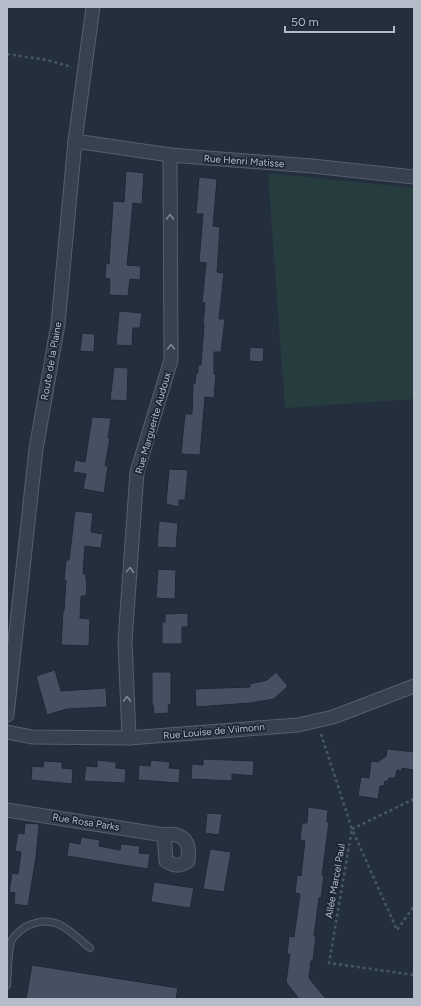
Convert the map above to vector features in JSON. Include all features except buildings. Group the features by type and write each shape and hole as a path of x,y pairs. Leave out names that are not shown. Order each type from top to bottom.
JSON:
{"street":[{"name":"Route de la Plaine","path":"7,715 36,449 58,324 75,141 93,7"},
{"name":"Rue Henri Matisse","path":"75,141 170,155 312,166 414,177"},
{"name":"Rue Marguerite Audoux","path":"129,738 125,641 137,472 171,360 170,155"},
{"name":"Rue Louise de Vilmorin","path":"7,732 32,737 129,738 298,725 333,717 414,686"},
{"name":"Rue Rosa Parks","path":"7,810 164,835"}],"lane":[{"path":"7,985 9,941 23,929 36,922 52,922 62,925 90,948"}],"path":[{"path":"7,54 47,60 84,71"},
{"name":"Allée Marcel Paul","path":"317,721 352,829 329,963 414,975"},
{"path":"414,799 352,829 397,930 414,906"}],"green space":[{"path":"268,173 414,188 414,399 285,408"}]}
